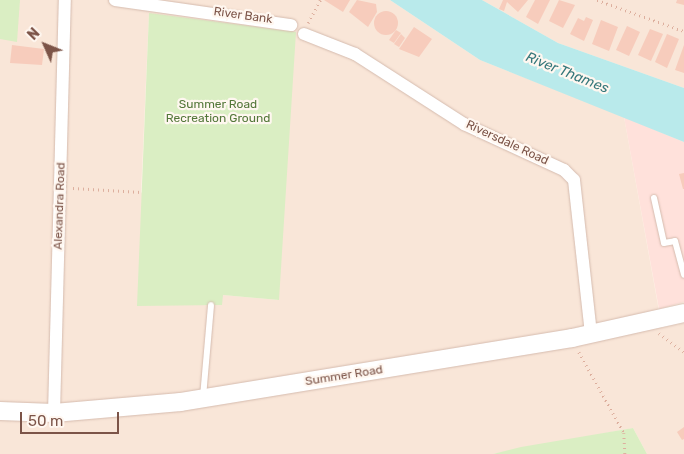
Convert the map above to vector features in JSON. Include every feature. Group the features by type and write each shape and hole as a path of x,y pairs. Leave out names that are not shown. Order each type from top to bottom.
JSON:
{"street":[{"name":"Alexandra Road","path":"54,413 65,0"},
{"name":"River Bank","path":"115,0 194,5 291,25"},
{"name":"Riversdale Road","path":"304,34 355,54 464,124 564,170 574,180 591,334"},
{"name":"Summer Road","path":"0,412 54,413 202,399 572,338 654,322 684,313"}],"lane":[{"path":"654,198 664,243 675,241 684,275"},
{"path":"202,399 211,305"}],"path":[{"path":"304,34 320,0"},
{"path":"597,0 684,31"},
{"path":"61,187 141,192"},
{"path":"654,322 656,330 684,352"},
{"path":"572,338 624,433 625,454"}],"shaded area":[{"path":"0,0 390,0 480,60 624,117 662,328 684,323 684,454 647,454 633,428 493,454 0,454","holes":["149,13 279,300 223,295 141,192"]},
{"path":"482,0 684,0 684,88 558,43"},
{"path":"624,117 684,142 684,302 659,309"}],"green space":[{"path":"0,0 20,0 17,42 0,39"},
{"name":"Summer Road Recreation Ground","path":"149,13 296,32 279,300 223,295 222,305 137,306"},
{"path":"633,428 647,454 493,454 521,447"}],"water":[{"name":"River Thames","path":"390,0 482,0 558,43 684,88 684,142 480,60"}],"building":[{"path":"324,0 350,0 343,12"},
{"path":"357,0 376,4 377,12 368,27 349,12"},
{"path":"503,0 528,0 518,12 507,2 504,11 499,9"},
{"path":"535,0 550,0 538,24 526,17"},
{"path":"559,0 575,5 563,28 549,21"},
{"path":"677,0 684,0 684,5 676,3"},
{"path":"386,11 391,12 397,18 397,28 391,34 386,35 381,34 375,28 374,23 375,18 381,12"},
{"path":"586,17 593,20 584,41 570,34 578,18 584,21"},
{"path":"601,20 618,27 609,51 592,44"},
{"path":"627,26 640,32 629,56 616,50"},
{"path":"414,27 432,39 419,57 399,49"},
{"path":"650,29 663,34 651,61 638,55"},
{"path":"396,30 401,33 394,43 389,40"},
{"path":"401,34 405,38 399,47 394,44"},
{"path":"667,34 679,39 667,68 655,62"},
{"path":"12,45 44,49 42,65 10,63"},
{"path":"684,45 684,73 675,70"},
{"path":"684,173 684,189 683,189 679,174"},
{"path":"684,427 684,439 682,440 677,432"}]}
